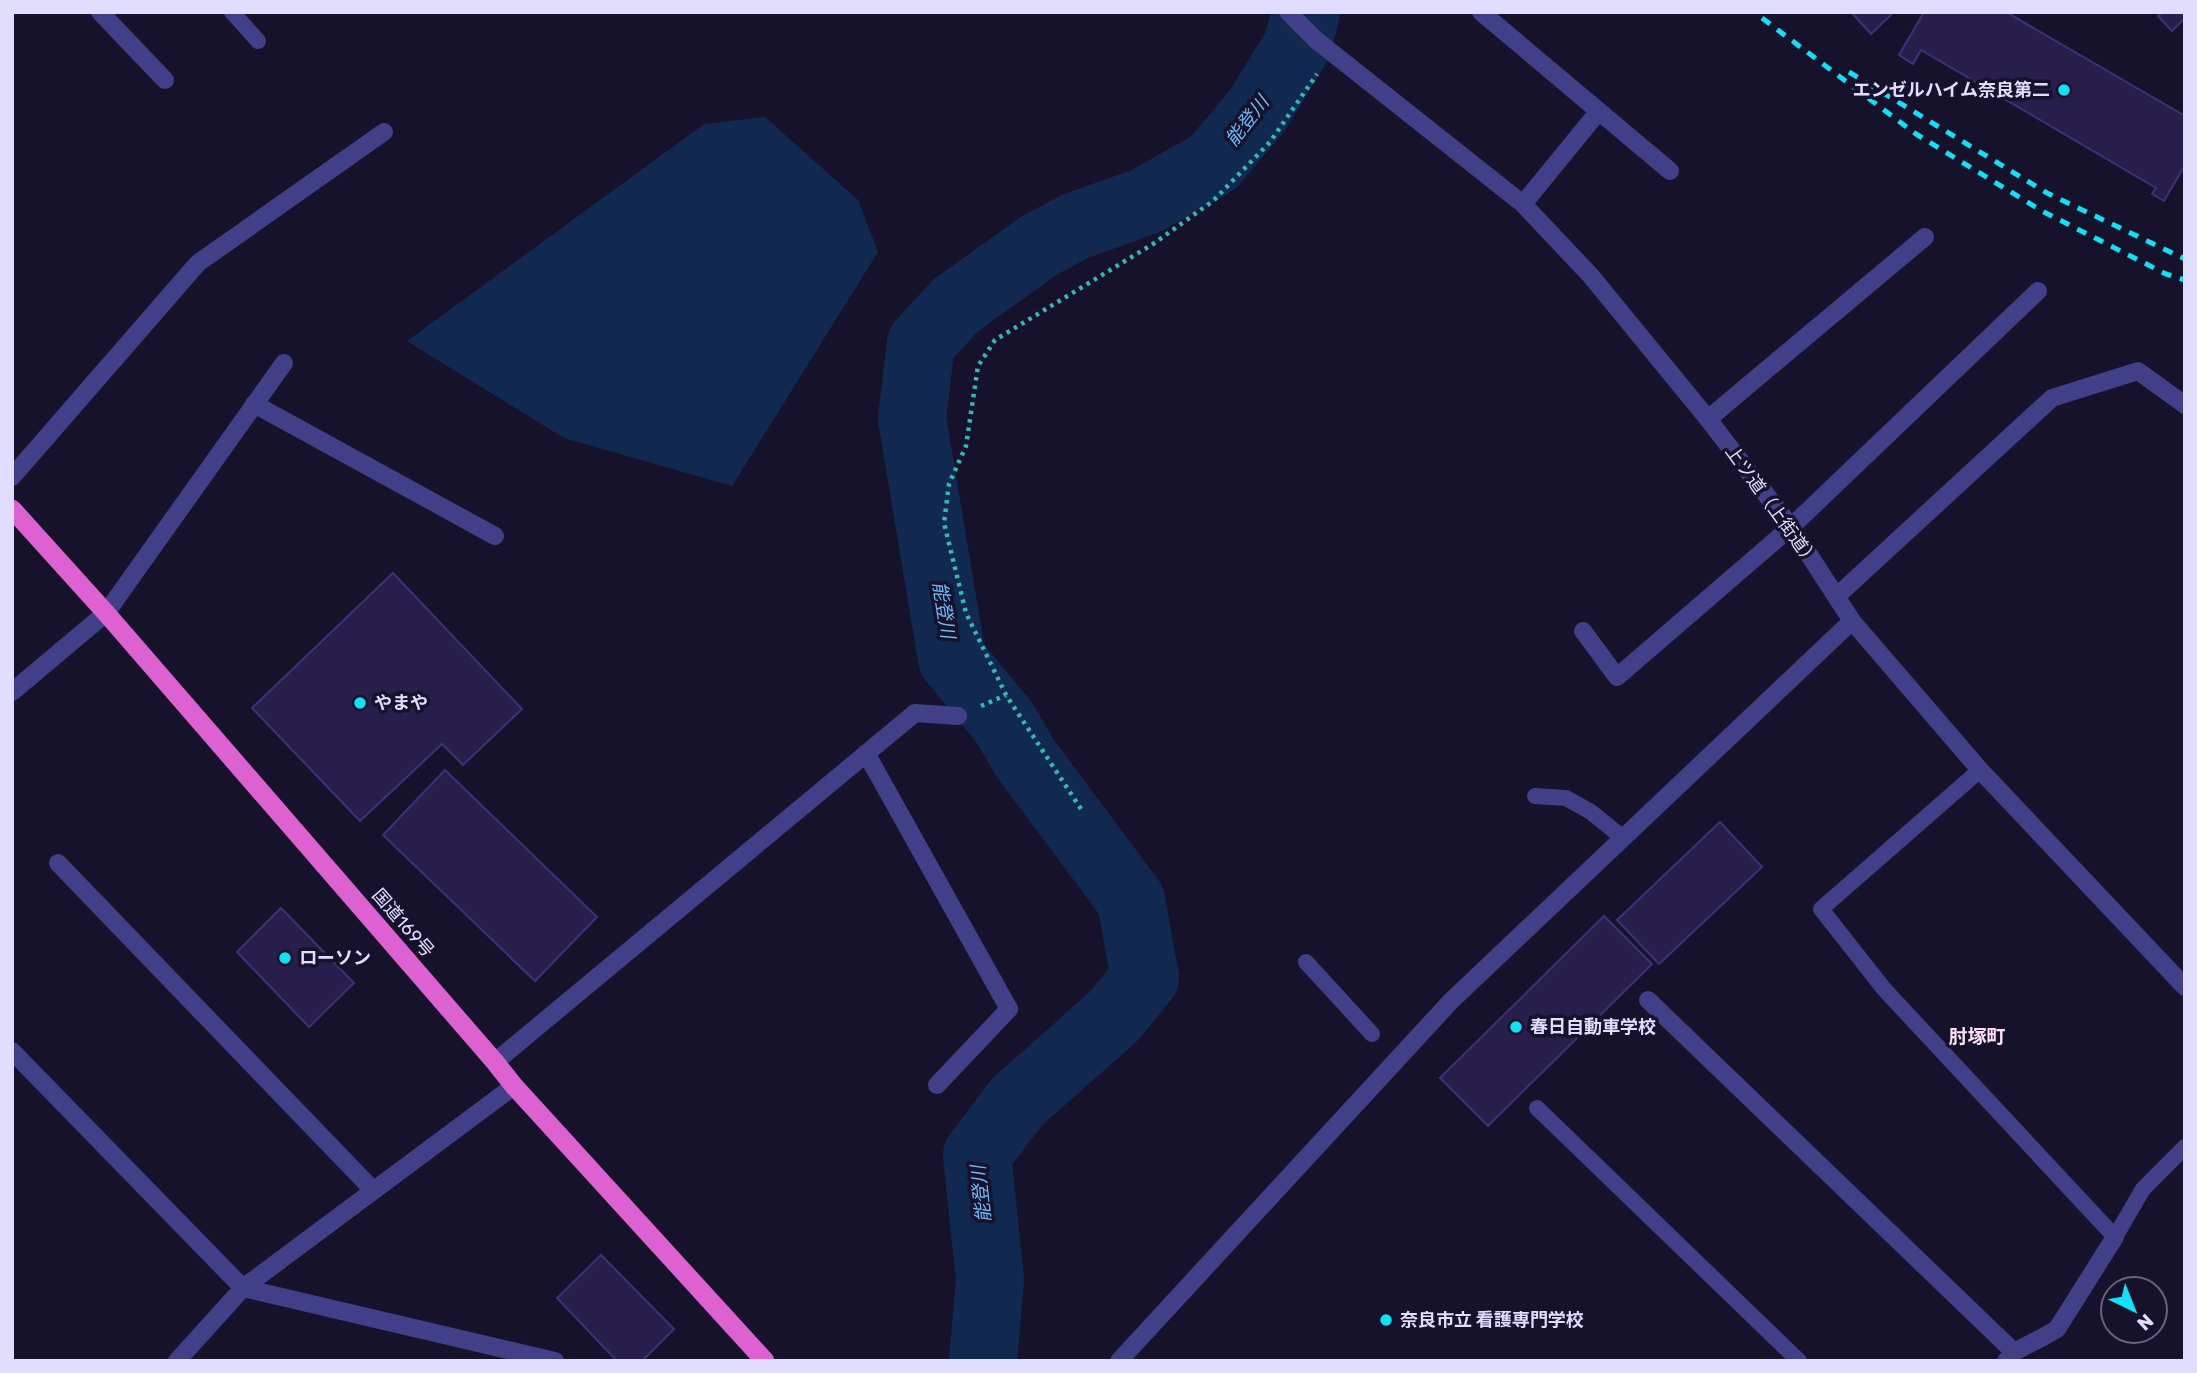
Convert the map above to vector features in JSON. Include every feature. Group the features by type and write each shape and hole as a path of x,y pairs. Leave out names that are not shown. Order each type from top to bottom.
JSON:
{"highway":[{"name":"国道169号","path":"12,509 106,613 514,1086 765,1361"}],"street":[{"path":"100,12 165,80"},
{"name":"上ツ道（上街道）","path":"1288,12 1316,40 1522,204 1591,276 1791,527 1852,621 1980,770 2185,987"},
{"path":"1481,12 1670,171"},
{"path":"1522,204 1599,111"},
{"path":"12,477 198,263 384,132"},
{"path":"1707,419 1925,237"},
{"path":"1583,631 1617,677 1791,527 2038,291"},
{"path":"12,692 106,613 284,363"},
{"path":"1837,596 2052,398 2138,371 2185,405"},
{"path":"254,404 495,536"},
{"path":"1119,1361 1451,1001 1852,621"},
{"path":"495,1062 915,713 958,716"},
{"path":"866,753 1009,1009 937,1085"},
{"path":"58,863 373,1190"},
{"path":"1648,1000 2010,1356 2057,1329 2115,1237"},
{"path":"12,1052 243,1288 555,1361"},
{"path":"177,1361 243,1288 514,1086"}],"lane":[{"path":"232,12 258,41"},
{"path":"1980,770 1821,909 1884,989 2115,1237 2143,1189 2185,1147"},
{"path":"1535,796 1566,798 1623,838"},
{"path":"1306,962 1372,1034"},
{"path":"1537,1108 1799,1361"}],"path":[{"path":"1081,809 1006,695 966,613 944,523 949,484 966,446 978,366 995,340 1153,244 1213,201 1270,142 1332,52"}],"water":[{"path":"765,117 858,200 878,252 732,486 564,438 407,341 704,124"}],"building":[{"path":"1851,12 1894,12 1871,34"},
{"name":"エンゼルハイム奈良第二","path":"1924,12 2006,12 2185,116 2185,165 2164,201 2152,194 2156,188 1921,50 1913,64 1899,55"},
{"path":"2163,12 2185,12 2185,18 2172,31 2158,16"},
{"path":"393,573 522,709 463,765 442,744 360,821 252,708"},
{"path":"445,770 597,917 535,981 383,835"},
{"path":"1720,822 1762,867 1659,964 1617,920"},
{"path":"281,908 354,983 309,1027 237,952"},
{"path":"1604,916 1652,964 1488,1126 1440,1078"},
{"path":"601,1255 674,1329 642,1361 617,1361 557,1298"}],"waterway":[{"name":"能登川","path":"983,1361 990,1279 977,1155 1017,1102 1114,1016 1145,978 1131,900 1025,758 1004,722 952,659 912,418 921,343 956,305 1040,245 1076,226 1146,201 1213,163 1257,111 1297,46 1306,12"}],"railway":[{"path":"1762,18 1916,134 2042,211 2166,274 2185,280"},
{"path":"1849,72 2047,193 2185,259"}],"place":[{"name":"エンゼルハイム奈良第二","path":"2064,90"},
{"name":"やまや","path":"360,703"},
{"name":"ローソン","path":"285,958"},
{"name":"春日自動車学校","path":"1516,1027"},
{"name":"奈良市立 看護専門学校","path":"1386,1320"}],"district":[{"name":"肘塚町","path":"1977,1036"}]}
